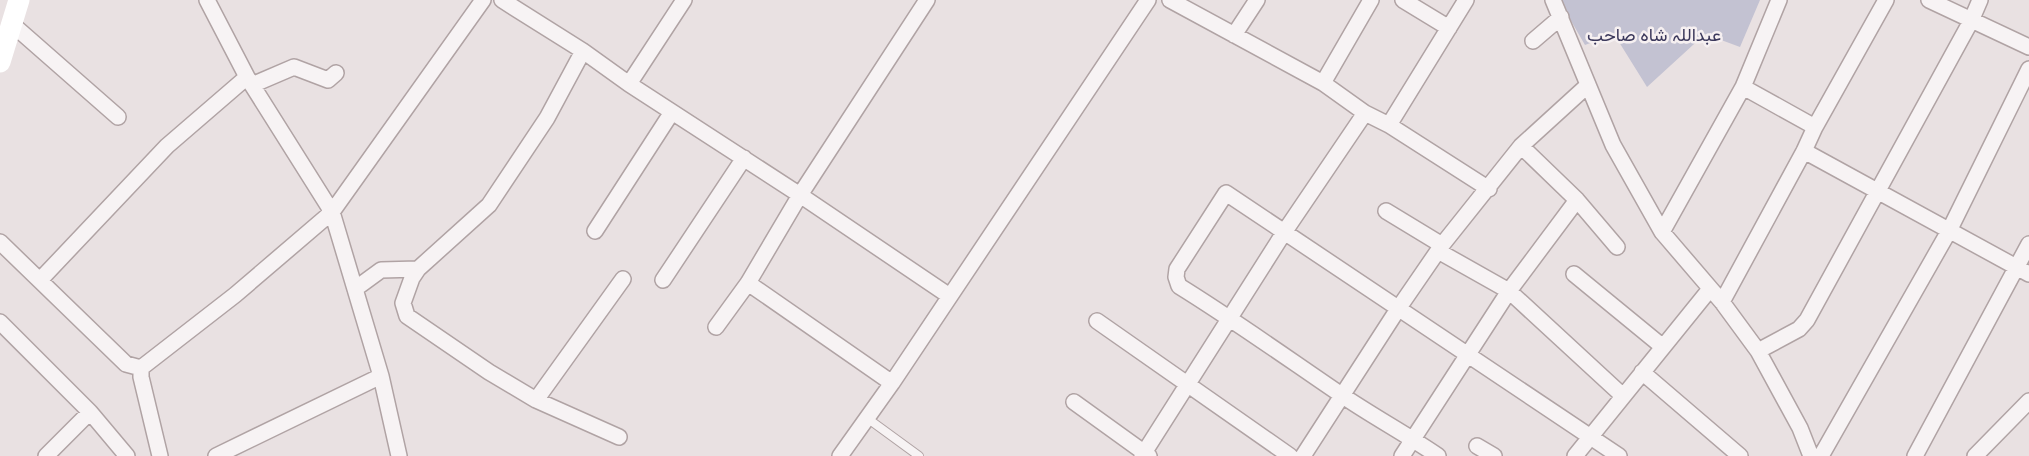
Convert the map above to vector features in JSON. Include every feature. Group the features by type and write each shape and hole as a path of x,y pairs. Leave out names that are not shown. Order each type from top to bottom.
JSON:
{"main road":[{"path":"0,62 19,0"}],"street":[{"path":"207,0 250,81 332,212 381,376 399,456"},
{"path":"141,368 235,295 332,212 483,0"},
{"path":"502,0 583,51 629,84 948,295"},
{"path":"629,84 684,0"},
{"path":"716,327 748,283 800,195 927,0"},
{"path":"840,456 892,383 948,295 1148,0"},
{"path":"1170,0 1323,83 1365,113 1389,125 1489,189"},
{"path":"1234,35 1257,0"},
{"path":"1323,83 1371,0"},
{"path":"1403,0 1449,28"},
{"path":"1389,125 1466,0"},
{"path":"1553,0 1613,146 1662,232 1722,302 1758,351 1800,428 1811,456"},
{"path":"1662,232 1743,87 1779,0"},
{"path":"1722,302 1886,0"},
{"path":"1929,0 2029,47"},
{"path":"1758,351 1799,329 1807,320 1971,21 1980,0"},
{"path":"1533,41 1561,17"},
{"path":"12,24 118,117"},
{"path":"583,51 546,118 489,205 418,269 404,296 403,303 407,316 489,372 536,400 619,437"},
{"path":"41,279 167,146 250,81 294,67 328,80 336,73"},
{"path":"1821,456 1949,231 2029,69"},
{"path":"1303,456 1440,248 1521,146 1588,85"},
{"path":"1743,87 1815,127"},
{"path":"595,231 672,112"},
{"path":"1074,402 1145,455 1187,384 1284,232 1365,113"},
{"path":"1521,146 1577,200 1617,247"},
{"path":"1804,151 2023,271"},
{"path":"663,280 744,158"},
{"path":"1438,456 1343,396 1230,317 1179,286 1176,277 1177,269 1226,193 1591,435 1619,456"},
{"path":"1402,456 1509,291 1577,200"},
{"path":"1386,211 1509,291 1623,396"},
{"path":"0,242 41,279 126,364 141,368"},
{"path":"1915,456 2023,271 2029,244"},
{"path":"355,288 381,270 418,269"},
{"path":"1574,274 1663,347"},
{"path":"536,400 623,279"},
{"path":"748,283 892,383"},
{"path":"1575,456 1710,289"},
{"path":"1097,321 1290,456"},
{"path":"0,322 90,412 127,456"},
{"path":"141,368 141,377 160,456"},
{"path":"1642,372 1740,456"},
{"path":"216,456 381,376"},
{"path":"1975,456 2029,401"},
{"path":"46,456 90,412"},
{"path":"1478,446 1494,456"}],"lane":[{"path":"867,418 918,456"}],"green space":[{"name":"عبداللہ شاہ صاحب","path":"1559,0 1760,0 1740,47 1705,34 1647,87 1614,34 1585,45"}]}
